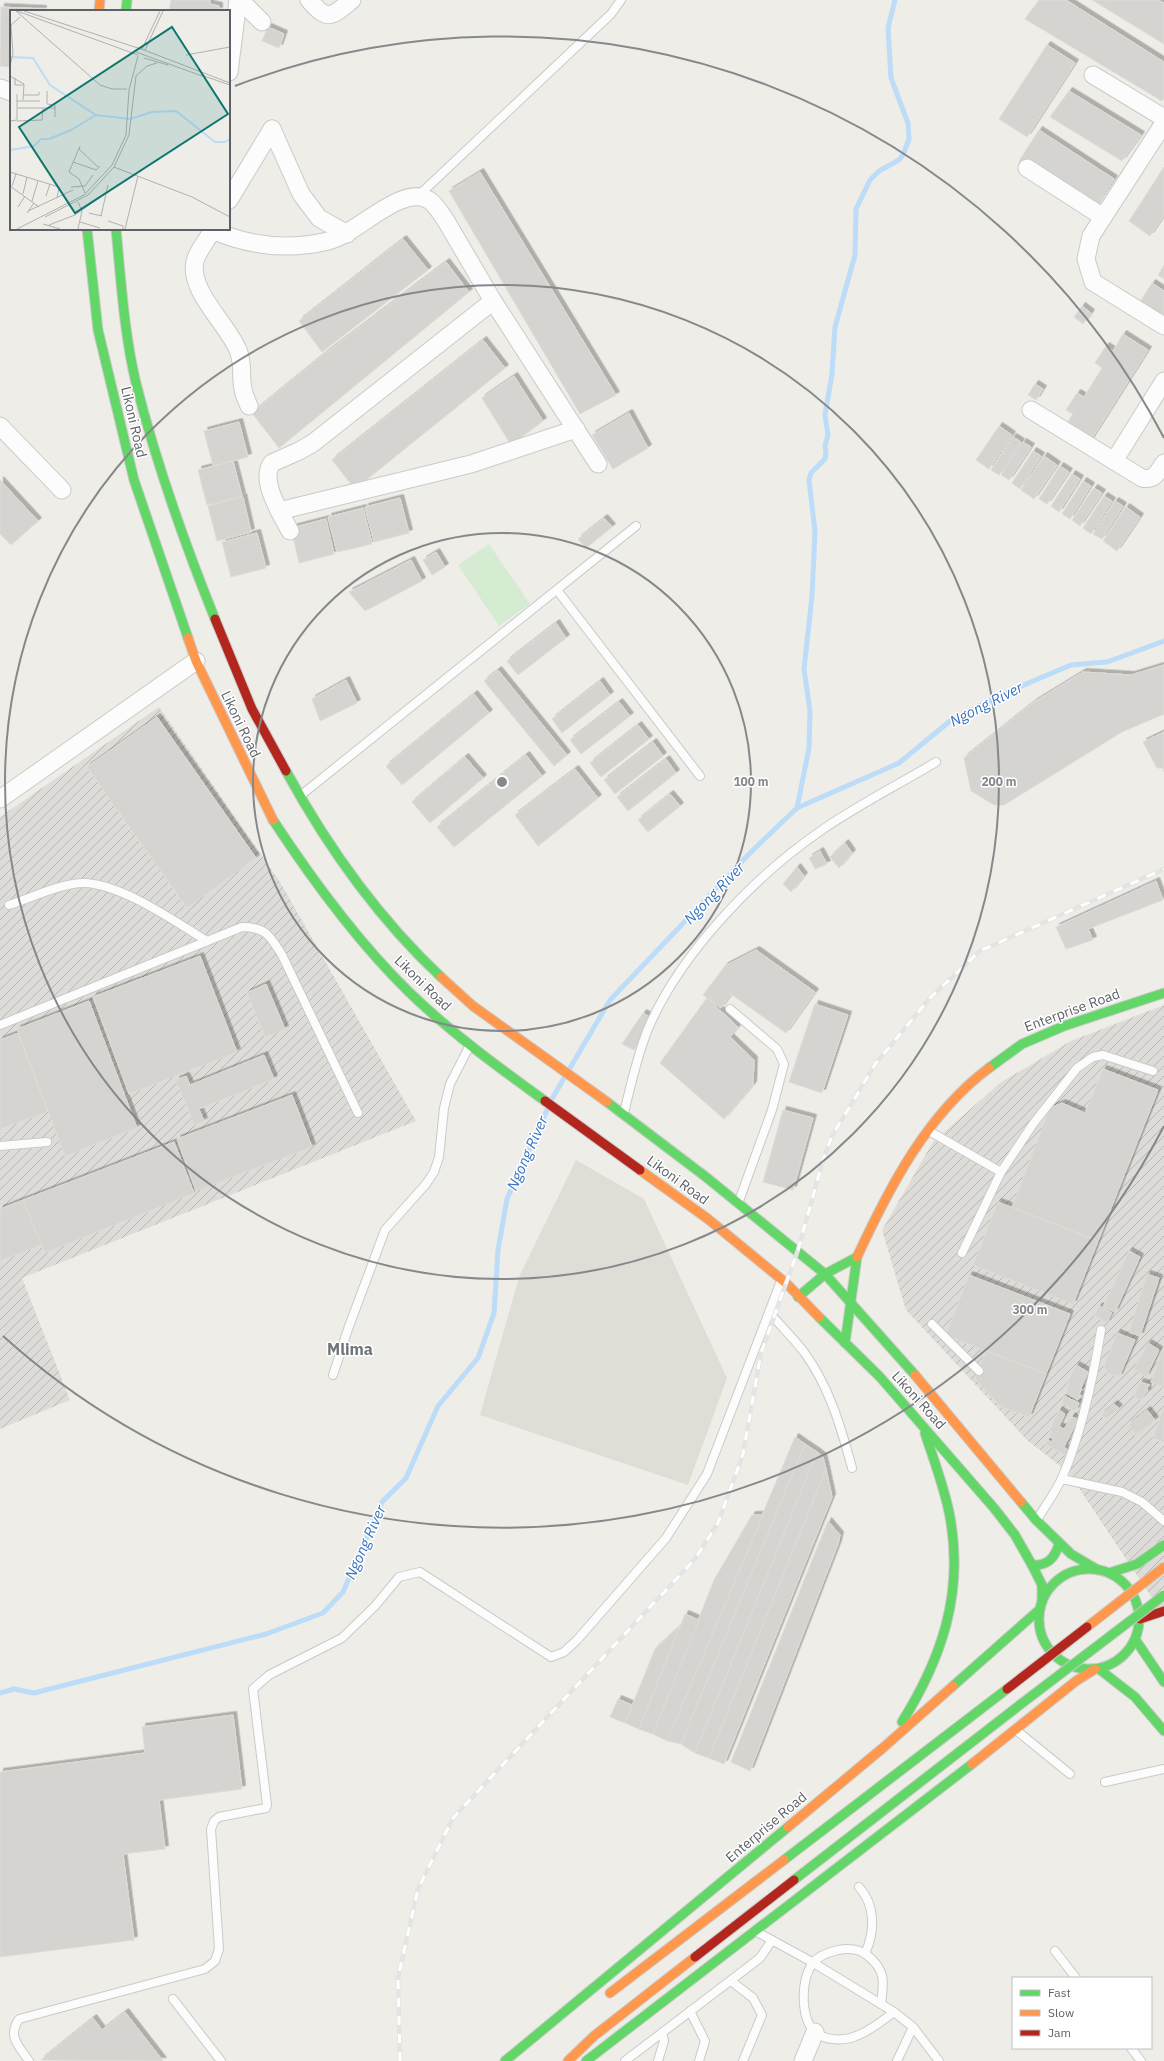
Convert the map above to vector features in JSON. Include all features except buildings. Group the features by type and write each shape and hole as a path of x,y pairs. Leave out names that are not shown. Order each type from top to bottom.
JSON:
{"main road":[{"path":"99,10 100,0"},
{"path":"126,10 127,0"},
{"name":"Likoni Road","path":"87,230 98,330 134,480 196,661 270,816 302,864 344,921 408,991 470,1045 708,1219 782,1280 880,1377 922,1424 1015,1535 1042,1585 1041,1606"},
{"name":"Likoni Road","path":"116,230 125,321 136,382 160,467 191,559 252,709 300,796 329,843 377,908 423,960 473,1006 624,1114 738,1203 825,1274 893,1348 1036,1520 1071,1554 1098,1570"},
{"name":"Enterprise Road","path":"845,1343 857,1257 872,1225 910,1156 928,1130 973,1080 1022,1044 1064,1026 1164,993"},
{"path":"798,1297 825,1274 857,1257"},
{"path":"884,1747 909,1712 926,1682 938,1656 950,1619 954,1554 950,1518 942,1484 922,1424"},
{"path":"1032,1565 1038,1566 1050,1560 1057,1552 1059,1544"},
{"path":"1109,1573 1137,1564 1164,1545"},
{"path":"602,1999 1164,1567"},
{"path":"586,2061 944,1787 1076,1681 1097,1669 1114,1663 1123,1656 1135,1639 1140,1619 1134,1596 1128,1586 1109,1573 1098,1570 1084,1569 1071,1573 1054,1585 1041,1606 1039,1625 1044,1640 1052,1653 1064,1663 1079,1669 1097,1669 1116,1679 1133,1693 1164,1731"},
{"path":"568,2061 594,2036 1164,1595"},
{"name":"Enterprise Road","path":"505,2061 884,1747 1041,1606"},
{"path":"1140,1619 1164,1611"},
{"path":"1135,1639 1164,1682"},
{"path":"513,2054 551,2036"}],"street":[{"path":"239,0 262,22"},
{"path":"230,65 239,0"},
{"path":"309,0 320,13 327,15 336,12 352,0"},
{"path":"1093,75 1164,118"},
{"path":"0,88 10,92"},
{"path":"1164,123 1091,236 1087,247 1086,260 1093,282 1164,326"},
{"path":"230,198 272,128 301,194 318,218 347,234"},
{"path":"1027,168 1103,217"},
{"path":"214,230 239,240 279,247 330,241 347,234 385,208 406,198 417,196 428,200 438,208 493,301 598,464"},
{"path":"211,230 196,258 195,276 198,287 226,327 238,349 243,364 243,390 249,406"},
{"path":"290,531 279,511 267,480 267,473 272,462 299,451 313,442 493,301"},
{"path":"1114,461 1163,385"},
{"path":"1031,410 1142,478 1146,479 1155,476 1164,463"},
{"path":"0,426 62,490"},
{"path":"279,511 471,464 576,429"},
{"path":"0,799 196,661"},
{"path":"803,2061 815,2032"}],"lane":[{"path":"417,196 611,14 621,0"},
{"path":"300,796 636,526"},
{"path":"557,590 700,776"},
{"path":"624,1114 634,1069 648,1029 663,999 693,954 746,893 779,861 820,831 936,762"},
{"path":"9,906 62,887 86,883 131,896 208,941"},
{"path":"0,1025 242,928 257,927 271,937 293,976 358,1113"},
{"path":"730,1009 778,1049 784,1064 772,1110 738,1203"},
{"path":"333,1375 348,1329 385,1230 426,1184 434,1172 439,1157 444,1108 450,1084 470,1045"},
{"path":"962,1253 1001,1172 1033,1124 1077,1068 1093,1057 1103,1055 1153,1071"},
{"path":"928,1130 1001,1172"},
{"path":"0,1146 47,1142"},
{"path":"29,2061 14,2038 13,2027 19,2019 205,1969 215,1961 219,1949 211,1829 214,1822 219,1817 266,1808 267,1806 253,1689 269,1675 342,1638 375,1606 399,1577 420,1572 551,1657 564,1652 577,1640 666,1538 707,1474 782,1280"},
{"path":"769,1312 803,1351 822,1379 841,1424 852,1468"},
{"path":"932,1324 979,1371"},
{"path":"1036,1520 1062,1479 1078,1432 1102,1330"},
{"path":"1062,1479 1122,1492 1142,1502 1164,1521"},
{"path":"1015,1729 1070,1774"},
{"path":"1105,1782 1164,1769"},
{"path":"859,1887 867,1895 873,1922 871,1938 865,1954"},
{"path":"756,1931 812,1962 894,2012 913,2027 939,2061"},
{"path":"625,2061 760,1958 772,1940"},
{"path":"881,2004 884,1981 881,1971 878,1965 865,1954 847,1948 822,1956 812,1962 805,1979 804,1995 806,2016 815,2032 830,2038 841,2039 856,2037 876,2026 894,2012"},
{"path":"1055,1950 1075,1977"},
{"path":"730,1981 753,1998 762,2015 743,2061"},
{"path":"173,1999 221,2061"},
{"path":"690,2011 705,2040 699,2061"},
{"path":"897,2061 913,2027"},
{"path":"658,2061 664,2041 662,2033"},
{"path":"1132,2049 1141,2061"}],"shaded area":[{"path":"159,707 280,882 416,1121 22,1278 70,1400 0,1429 0,817"},
{"path":"1164,1005 1164,1616 1069,1473 1027,1440 906,1310 882,1230 933,1142 1000,1083 1071,1041"},
{"path":"576,1160 644,1199 727,1378 688,1485 480,1415 519,1277"}],"green space":[{"path":"489,544 530,604 499,626 458,565"}],"waterway":[{"path":"797,808 809,748 810,711 804,669 812,596 815,532 809,480 811,473 825,459 825,446 828,435 825,415 832,374 835,327 855,255 856,209 870,180 879,171 899,160 903,155 909,139 908,123 891,78 888,28 895,0"},
{"name":"Ngong River","path":"570,1068 610,1000 753,850 797,808 899,763 950,721 1007,692 1071,665 1107,662 1164,641"},
{"name":"Ngong River","path":"552,1099 564,1078"},
{"name":"Ngong River","path":"0,1693 14,1689 34,1693 266,1634 323,1613 343,1592 382,1502 406,1478 438,1406 478,1358 494,1313 498,1250 507,1199 547,1110"}],"railway":[{"path":"400,2061 398,1978 418,1889 453,1818 695,1559 718,1523 743,1454 761,1353 798,1250 823,1160 832,1136 876,1063 930,998 980,951 1164,869"}],"traffic: fast":[{"path":"126,10 127,0"},
{"path":"87,230 98,330 134,480 188,638"},
{"path":"116,230 126,326 136,383 152,443 171,502 215,619"},
{"path":"286,771 336,854 355,880 396,930 441,977"},
{"path":"273,820 336,909 389,972 457,1035 545,1101"},
{"path":"989,1068 1022,1044 1064,1026 1164,993"},
{"path":"607,1102 706,1177 825,1274 915,1375"},
{"path":"798,1297 825,1274 857,1257 845,1343"},
{"path":"819,1317 880,1377 994,1508 1015,1535 1032,1565 1042,1585 1042,1602"},
{"path":"902,1722 928,1674 946,1624 952,1598 954,1545 950,1517 948,1506 925,1433"},
{"path":"1021,1502 1036,1520 1071,1554 1098,1570"},
{"path":"1032,1565 1042,1564 1050,1560 1059,1544"},
{"path":"1109,1573 1137,1564 1164,1545"},
{"path":"1089,1569 1099,1570 1117,1577 1131,1591 1138,1609 1139,1619 1138,1629 1131,1647 1117,1661 1099,1668 1089,1669 1079,1668 1061,1661 1047,1647 1040,1629 1039,1619 1040,1609 1047,1591 1061,1577 1079,1570 1089,1569"},
{"path":"1021,1704 1164,1595"},
{"path":"953,1686 1040,1609"},
{"path":"1135,1639 1164,1682"},
{"path":"1099,1669 1135,1697 1164,1731"},
{"path":"784,1860 1007,1689"},
{"path":"794,1880 1021,1704"},
{"path":"586,2061 972,1764"},
{"path":"505,2061 788,1827"}],"traffic: slow":[{"path":"99,10 100,0"},
{"path":"188,638 196,661 273,820"},
{"path":"441,977 473,1006 607,1102"},
{"path":"857,1257 896,1179 928,1130 967,1086 989,1068"},
{"path":"640,1170 708,1219 786,1283 819,1317"},
{"path":"915,1375 1021,1502"},
{"path":"1087,1627 1164,1567"},
{"path":"972,1764 1076,1681 1095,1669"},
{"path":"788,1827 884,1747 953,1686"},
{"path":"610,1993 784,1860"},
{"path":"568,2061 594,2036 695,1957"}],"traffic: jam":[{"path":"215,619 252,709 286,771"},
{"path":"545,1101 640,1170"},
{"path":"1140,1619 1164,1611"},
{"path":"1007,1689 1087,1627"},
{"path":"695,1957 794,1880"}],"district":[{"name":"Mlima","path":"350,1349"}]}
